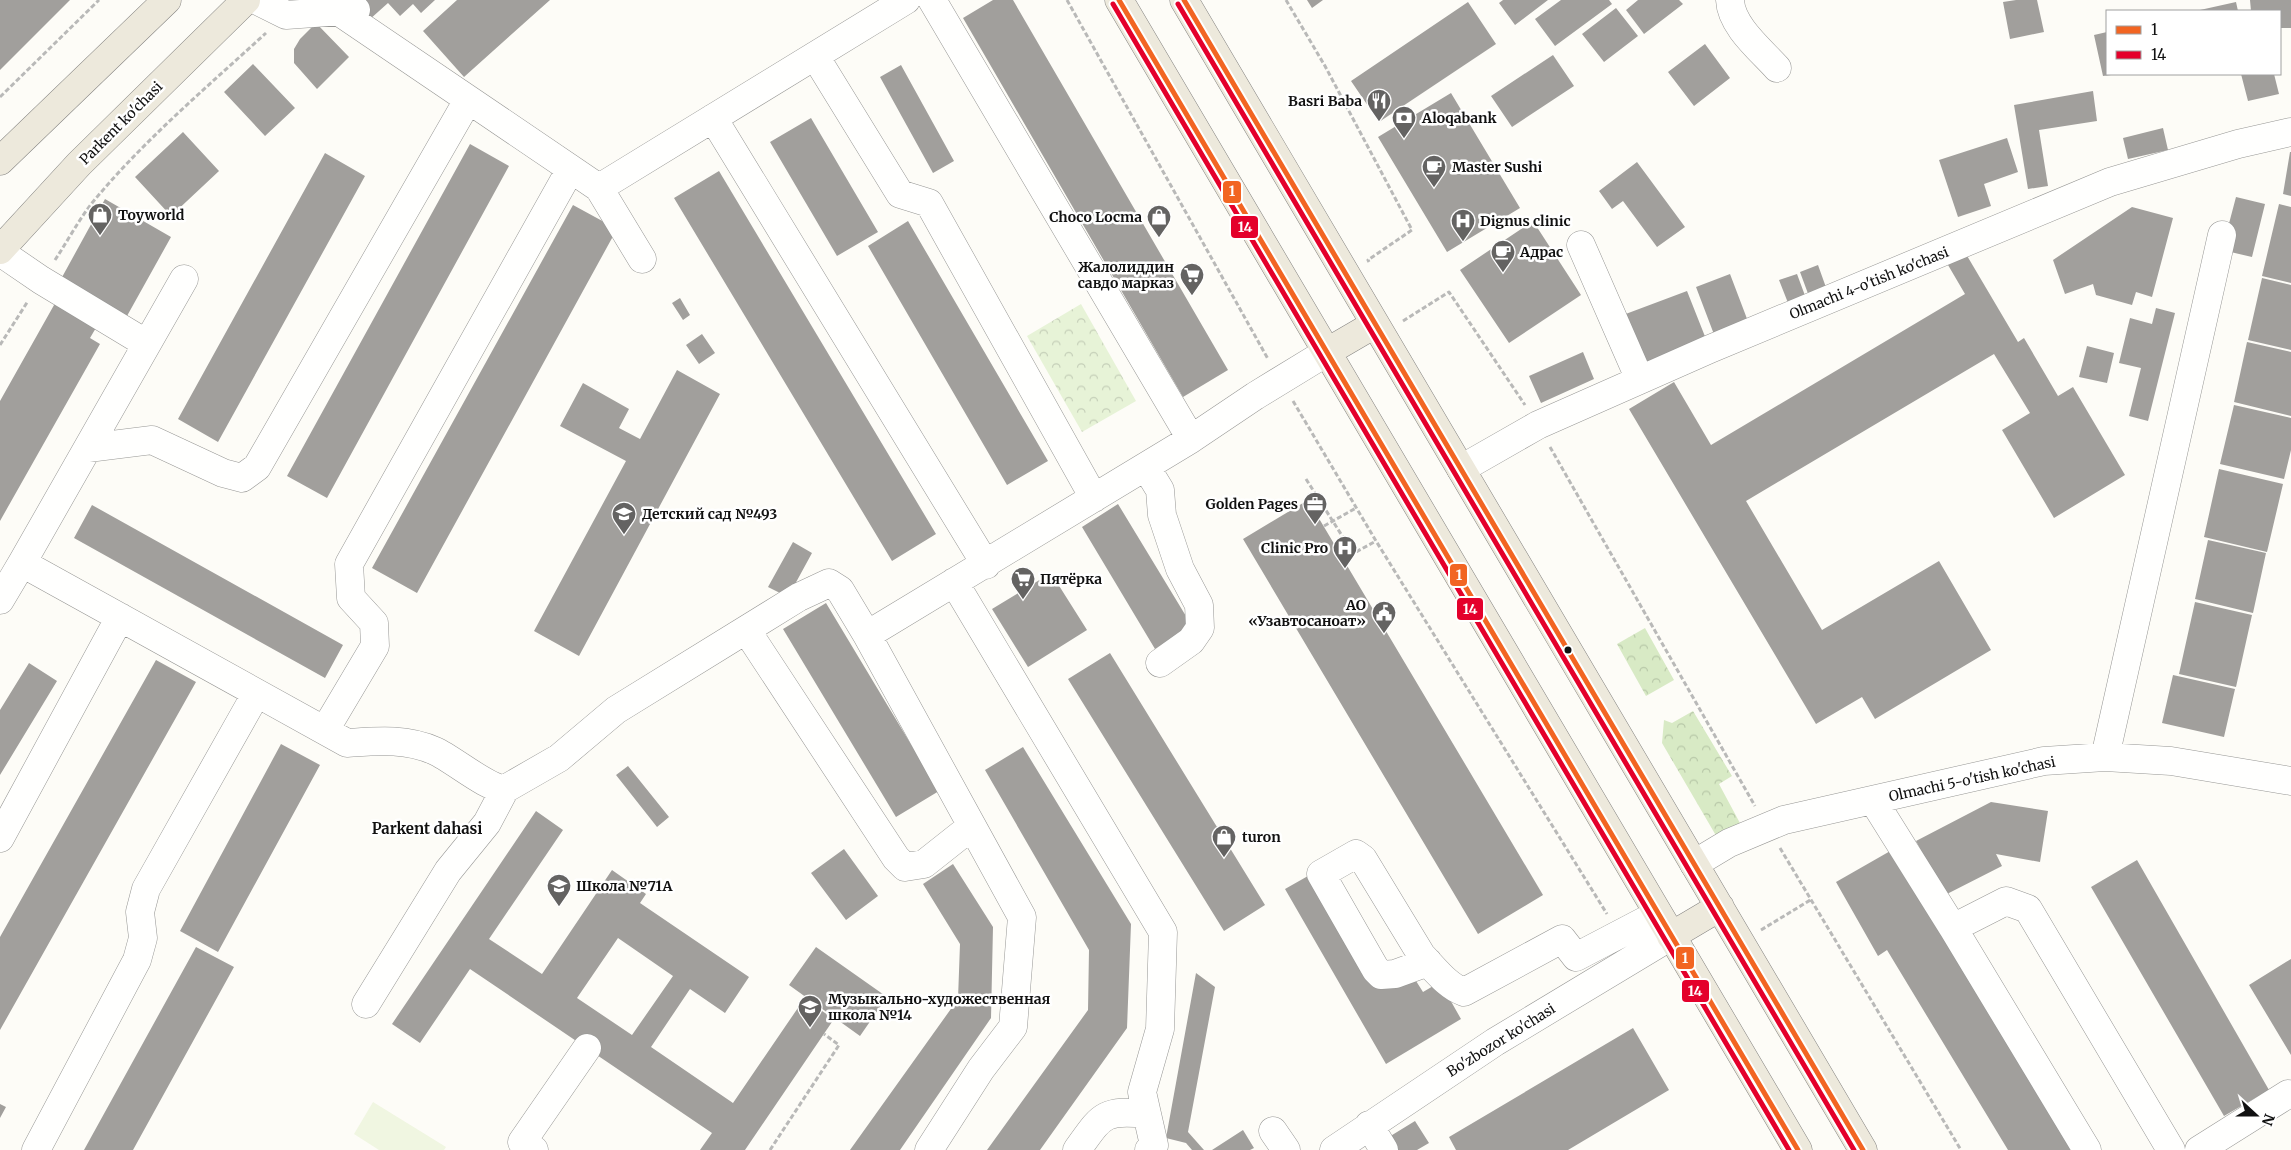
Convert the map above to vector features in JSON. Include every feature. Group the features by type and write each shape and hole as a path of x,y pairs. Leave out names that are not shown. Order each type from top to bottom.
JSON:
{"main road":[{"path":"0,161 167,0"},
{"name":"Parkent ko'chasi","path":"0,251 79,164 246,0"},
{"path":"1119,0 1798,1150"},
{"path":"1184,0 1388,323 1460,469 1863,1150"},
{"path":"1327,352 1388,323"},
{"path":"1665,925 1720,907"}],"street":[{"path":"256,0 286,15 349,11 468,100 599,188 642,259"},
{"path":"599,188 906,0"},
{"path":"932,0 1191,439"},
{"path":"1730,0 1730,8 1739,25 1777,68"},
{"path":"815,56 900,194 929,204 1094,498"},
{"path":"88,448 152,440 223,473 242,478 257,467 468,100"},
{"path":"713,118 986,565"},
{"name":"Olmachi 4-o'tish ko'chasi","path":"1460,469 1538,425 1640,380 2110,182 2238,144 2291,132"},
{"path":"325,730 375,646 374,623 351,598 349,564 570,170"},
{"path":"2105,757 2222,235"},
{"path":"1581,245 1640,380"},
{"path":"0,251 42,280 147,344"},
{"path":"0,600 184,279"},
{"path":"868,634 986,565 1146,467 1280,380 1327,352"},
{"path":"1146,467 1160,490 1162,514 1180,569 1198,605 1200,628 1191,642 1160,663"},
{"path":"22,563 256,694 347,742 399,740 434,750 494,787 505,789"},
{"path":"954,582 1163,932 1160,1029 1142,1092 1154,1145 1149,1150"},
{"path":"366,1004 448,871 487,822 505,789 560,758 616,710 747,631 799,597 829,583 840,590 868,634 1022,917 1013,1027 981,1069 929,1150"},
{"path":"0,838 7,810 120,617"},
{"path":"747,631 896,858 905,867 924,864 972,826"},
{"path":"36,1150 137,960 143,938 140,912 146,889 256,694"},
{"name":"Olmachi 5-o'tish ko'chasi","path":"1694,864 1729,843 1784,820 2044,761 2105,757 2171,762 2291,781"},
{"path":"1873,800 1953,928 2086,1150"},
{"path":"1953,928 2006,901 2028,909 2171,1150"},
{"path":"1428,962 1454,989 1464,992 1562,939 1576,957 1621,935 1665,925"},
{"name":"Bo'zbozor ko'chasi","path":"1334,1150 1665,925"},
{"path":"534,1150 522,1142 587,1048"},
{"path":"2216,1145 2288,1094"},
{"path":"1077,1150 1100,1118 1122,1111 1146,1114"},
{"path":"1369,1125 1384,1150"}],"path":[{"path":"0,97 99,0"},
{"path":"1067,0 1280,380 1376,541 1621,935"},
{"path":"1286,0 1325,66 1412,230 1368,260 1371,267"},
{"path":"0,345 91,205 126,164 184,107 286,15"},
{"path":"1388,323 1449,292 1538,425 1767,827 1812,899 1961,1150"},
{"path":"1306,479 1353,552"},
{"path":"1324,526 1356,508"},
{"path":"1343,559 1376,541"},
{"path":"1756,932 1812,899"},
{"path":"770,1150 839,1045 824,1034"}],"green space":[{"path":"1081,304 1136,401 1082,432 1027,336"},
{"path":"1645,628 1674,680 1646,696 1617,644"},
{"path":"1693,711 1732,776 1719,784 1741,825 1718,839 1662,743 1664,720 1672,723"},
{"path":"373,1102 446,1147 444,1150 379,1150 354,1134"}],"building":[{"path":"0,0 70,0 0,70"},
{"path":"351,0 435,0 421,13 413,4 400,16 388,3 369,20"},
{"path":"457,0 550,0 464,77 423,31"},
{"path":"993,0 1013,0 1228,370 1183,397 963,18"},
{"path":"1307,0 1323,0 1312,8"},
{"path":"1503,0 1548,0 1515,25 1499,3"},
{"path":"1561,0 1609,0 1612,4 1555,46 1535,19"},
{"path":"1638,0 1679,0 1683,4 1644,34 1626,10"},
{"path":"2037,0 2044,32 2010,39 2003,2"},
{"path":"2250,0 2291,0 2291,28 2281,28 2281,10 2251,10"},
{"path":"1468,2 1496,44 1379,122 1351,81"},
{"path":"2236,2 2238,10 2200,10"},
{"path":"1616,8 1638,36 1604,62 1582,34"},
{"path":"316,23 349,57 317,89 294,63 294,49 300,39"},
{"path":"2106,32 2106,75 2111,75 2103,76 2094,35"},
{"path":"1705,44 1730,78 1694,106 1668,72"},
{"path":"1553,55 1574,86 1512,127 1491,96"},
{"path":"253,64 295,108 265,136 224,92"},
{"path":"901,65 954,161 933,173 880,77"},
{"path":"2241,75 2274,75 2279,94 2248,101"},
{"path":"2093,91 2097,121 2039,130 2048,186 2028,189 2014,105"},
{"path":"1451,93 1520,208 1447,252 1378,137"},
{"path":"811,118 878,232 837,256 770,142"},
{"path":"2163,128 2168,150 2128,159 2123,138"},
{"path":"183,132 219,171 171,216 135,177"},
{"path":"2007,138 2018,172 1984,184 1991,206 1958,217 1939,160"},
{"path":"470,144 509,166 327,498 287,476"},
{"path":"2291,152 2291,196 2283,194"},
{"path":"325,153 365,176 218,442 178,419"},
{"path":"1637,162 1685,227 1657,247 1623,201 1612,209 1599,191"},
{"path":"719,171 936,534 892,561 674,198"},
{"path":"2236,197 2265,204 2252,257 2222,250"},
{"path":"105,199 171,237 127,316 61,279"},
{"path":"2279,204 2291,207 2291,283 2262,276"},
{"path":"573,205 617,229 417,593 372,568"},
{"path":"2132,207 2173,218 2152,297 2136,292 2132,305 2096,295 2093,284 2065,294 2053,260"},
{"path":"908,221 1048,461 1007,485 868,246"},
{"path":"1533,221 1581,295 1509,343 1460,270"},
{"path":"1966,254 2018,342 2024,338 2058,396 2073,387 2125,475 2054,518 2002,430 2030,413 1994,354 1746,501 1822,630 1939,561 1991,650 1875,719 1862,697 1816,724 1629,409 1674,382 1711,445 1965,294 1948,265"},
{"path":"1818,265 1828,293 1810,299 1800,272"},
{"path":"1730,274 1749,324 1715,337 1696,287"},
{"path":"1797,274 1807,301 1790,308 1779,280"},
{"path":"2262,278 2291,285 2291,350 2248,340"},
{"path":"1687,291 1706,339 1642,364 1623,315"},
{"path":"58,298 100,321 90,338 100,344 0,521 0,401"},
{"path":"680,298 690,315 683,320 672,303"},
{"path":"2156,308 2175,313 2148,421 2129,416 2141,368 2119,363 2130,318 2152,324"},
{"path":"702,334 715,353 699,364 686,345"},
{"path":"2247,342 2291,352 2291,416 2234,402"},
{"path":"2087,346 2114,353 2107,383 2079,377"},
{"path":"1583,352 1594,379 1541,403 1529,376"},
{"path":"677,370 720,394 579,656 534,631 626,461 560,426 583,383 629,409 619,428 640,439"},
{"path":"2234,405 2291,418 2291,450 2284,479 2220,464"},
{"path":"2219,469 2283,484 2267,552 2204,537"},
{"path":"1308,500 1543,895 1478,934 1243,539"},
{"path":"1118,504 1192,626 1155,649 1082,527"},
{"path":"92,505 343,645 325,678 74,538"},
{"path":"2208,540 2266,553 2253,613 2195,599"},
{"path":"793,542 812,553 788,597 768,587"},
{"path":"1051,573 1087,630 1028,667 992,609"},
{"path":"2195,602 2252,615 2236,687 2179,674"},
{"path":"826,603 939,791 896,817 783,629"},
{"path":"1110,653 1265,905 1224,931 1068,679"},
{"path":"156,660 196,682 0,1030 0,937"},
{"path":"29,663 57,681 0,775 0,710"},
{"path":"2173,675 2235,689 2224,737 2162,723"},
{"path":"281,744 320,765 218,952 180,931"},
{"path":"1023,747 1131,924 1127,1028 1040,1150 987,1150 1088,1010 1089,950 985,770"},
{"path":"628,766 669,817 657,827 616,775"},
{"path":"1991,802 2048,811 2040,862 1996,854 2002,866 1945,895 1916,841"},
{"path":"536,811 563,830 489,939 542,974 612,870 646,894 640,903 749,977 725,1013 690,989 651,1047 733,1103 804,999 834,1019 745,1150 700,1150 712,1133 470,969 420,1043 392,1024","holes":["618,938 673,976 632,1035 577,998"]},
{"path":"844,849 878,896 846,920 811,873"},
{"path":"1892,850 2071,1150 2008,1150 1887,950 1878,956 1836,882"},
{"path":"2137,860 2269,1090 2224,1116 2091,887"},
{"path":"953,864 993,927 991,1018 900,1150 850,1150 958,999 960,944 923,884"},
{"path":"1315,872 1384,989 1411,973 1423,992 1440,982 1461,1019 1386,1064 1285,889"},
{"path":"196,947 234,967 133,1150 84,1150"},
{"path":"816,947 887,997 860,1036 789,985"},
{"path":"2291,959 2291,1055 2249,985"},
{"path":"1196,973 1215,987 1188,1132 1204,1150 1192,1150 1186,1143 1166,1138"},
{"path":"1633,1028 1669,1090 1568,1150 1456,1150 1449,1137"},
{"path":"0,1104 6,1107 0,1118"},
{"path":"1415,1121 1429,1143 1417,1150 1390,1150 1384,1140"},
{"path":"1243,1130 1254,1148 1250,1150 1212,1150"}],"transit line":[{"name":"1","path":"1119,0 1798,1150"},
{"name":"1","path":"1184,0 1863,1150"},
{"name":"14","path":"1113,4 1789,1150"},
{"name":"14","path":"1178,4 1854,1150"}],"place":[{"name":"Basri Baba","path":"1379,122"},
{"name":"Aloqabank","path":"1404,139"},
{"name":"Master Sushi","path":"1434,188"},
{"name":"Toyworld","path":"100,236"},
{"name":"Choco Locma","path":"1159,238"},
{"name":"Dignus clinic","path":"1463,242"},
{"name":"Адрас","path":"1503,273"},
{"name":"Жалолиддин савдо марказ","path":"1192,296"},
{"name":"Golden Pages","path":"1315,525"},
{"name":"Детский сад №493","path":"624,535"},
{"name":"Clinic Pro","path":"1345,569"},
{"name":"Пятёрка","path":"1023,600"},
{"name":"АО «Узавтосаноат»","path":"1384,634"},
{"name":"turon","path":"1224,858"},
{"name":"Школа №71А","path":"559,907"},
{"name":"Музыкально-художественная школа №14","path":"810,1028"}],"district":[{"name":"Parkent dahasi","path":"427,829"}]}
